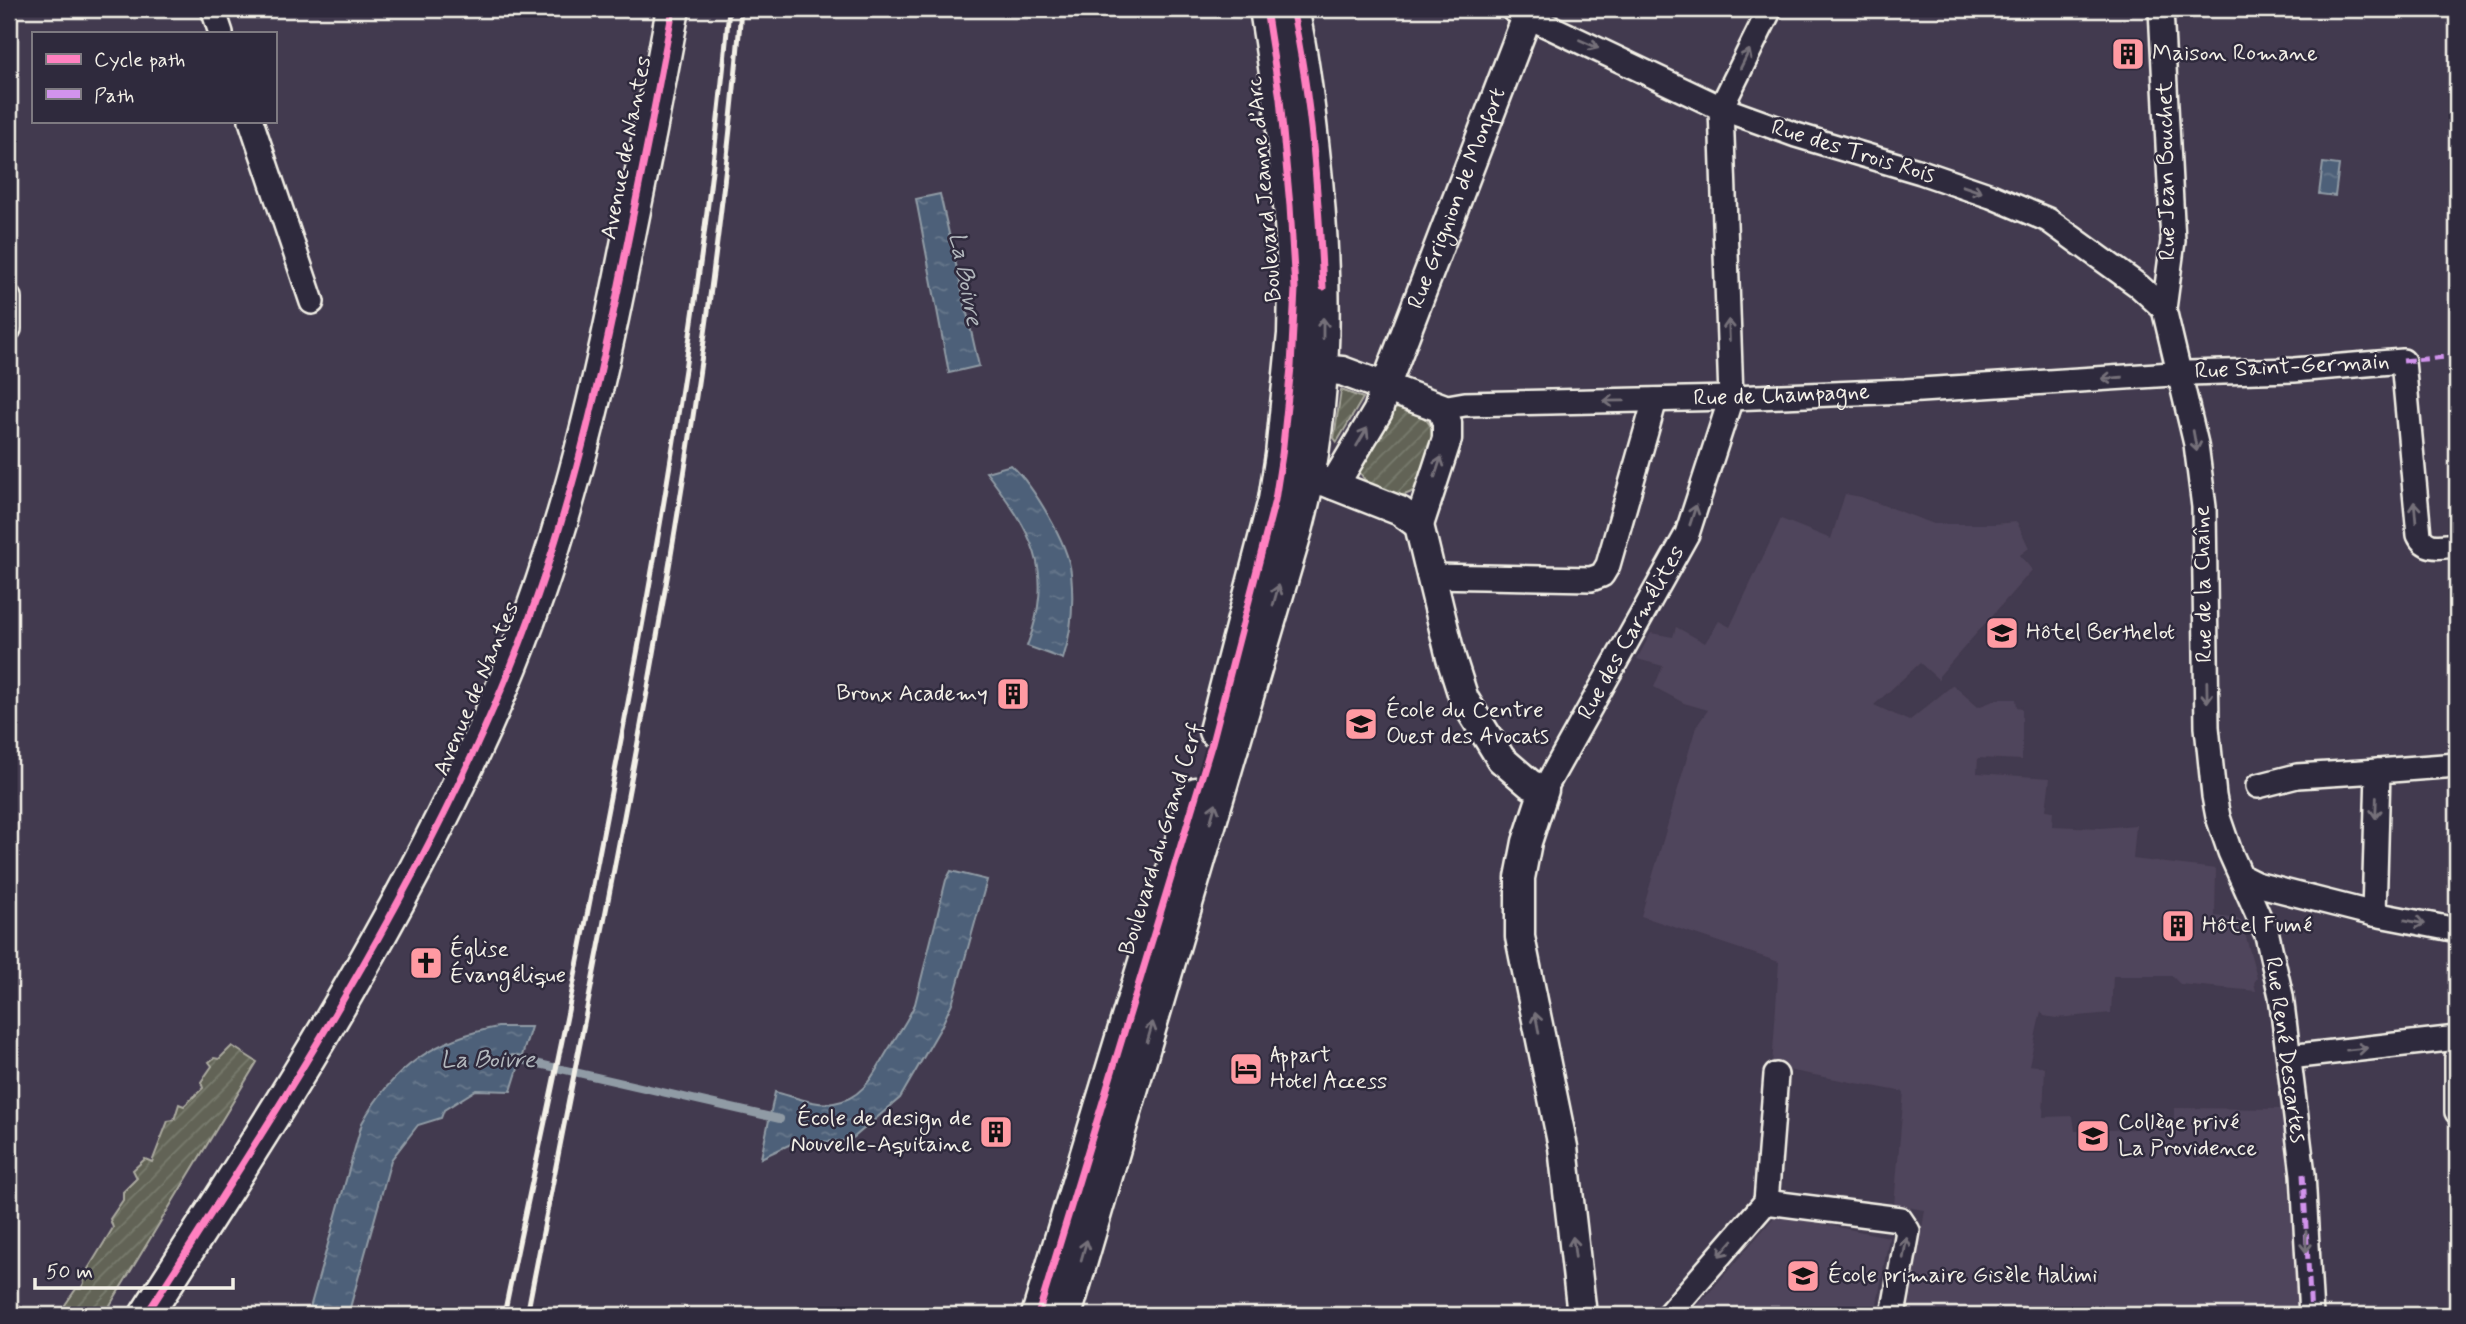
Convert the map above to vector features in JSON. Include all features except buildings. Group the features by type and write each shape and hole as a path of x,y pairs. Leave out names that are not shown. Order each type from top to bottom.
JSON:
{"main road":[{"name":"Avenue de Nantes","path":"146,1315 266,1126 387,926 445,814 503,686 562,519 584,446 609,335 673,9"},
{"name":"Boulevard Jeanne d’Arc","path":"1266,9 1280,99 1295,289 1306,368"},
{"name":"Boulevard Jeanne d’Arc","path":"1292,9 1307,96 1319,205 1323,287 1306,368"},
{"name":"Boulevard du Grand Cerf","path":"1065,1315 1289,551 1307,479 1306,368"},
{"name":"Boulevard du Grand Cerf","path":"1038,1315 1212,743 1270,520 1307,479"}],"street":[{"path":"213,9 221,32"},
{"path":"1721,108 1770,9"},
{"name":"Rue Jean Bouchet","path":"2161,9 2173,241 2164,309 2180,374"},
{"name":"Rue des Trois Rois","path":"1523,11 1721,108 1796,135 1956,184 2048,219 2139,286 2164,309"},
{"name":"Rue Grignion de Monfort","path":"1307,479 1378,411 1523,11"},
{"name":"Rue des Carmélites","path":"1581,1315 1563,1147 1520,937 1520,878 1527,842 1544,790 1687,534 1731,398 1721,108"},
{"path":"251,122 312,302"},
{"path":"9,298 9,330"},
{"name":"Rue Saint-Germain","path":"2180,374 2294,370 2403,360 2418,535 2430,547 2457,545"},
{"name":"Rue de Champagne","path":"1306,368 1342,371 1441,408 1465,404 1905,391 2180,374"},
{"name":"Rue de la Chaîne","path":"2180,374 2196,444 2204,507 2207,727 2214,796"},
{"path":"1431,576 1591,579 1602,575 1608,565 1625,512 1655,400"},
{"path":"1441,408 1447,423 1447,439 1419,525 1464,699 1501,758 1530,784 1544,790"},
{"path":"1307,479 1401,511 1419,525"},
{"path":"2258,786 2297,776 2457,765"},
{"path":"2374,914 2378,771"},
{"name":"Rue René Descartes","path":"2214,796 2230,852 2244,878 2267,935 2281,996 2303,1174 2311,1315"},
{"path":"2244,878 2256,884 2374,914 2457,930"},
{"path":"2290,1057 2457,1038"},
{"path":"2457,1058 2457,1112"},
{"path":"1668,1315 1766,1202 1776,1075"},
{"path":"1766,1202 1900,1219 1908,1231 1893,1315"}],"shaded area":[{"path":"1845,494 1861,497 1934,524 2017,522 2029,548 2020,555 2032,570 1939,676 1939,680 1920,663 1874,705 1909,721 1953,685 1978,707 1999,699 2016,699 2017,707 2022,708 2022,760 1978,758 1977,773 2050,778 2046,810 2053,811 2052,826 2101,828 2136,825 2133,859 2216,869 2215,916 2239,919 2242,922 2257,978 2254,983 2256,991 2180,984 2172,976 2113,976 2111,1013 2056,1018 2044,1016 2041,1011 2029,1065 2045,1067 2043,1117 2073,1116 2075,1131 2163,1128 2163,1124 2174,1124 2174,1108 2284,1109 2290,1205 2295,1206 2297,1236 2293,1237 2299,1315 1908,1315 1925,1210 1894,1205 1904,1092 1772,1067 1779,962 1641,916 1696,727 1708,710 1684,703 1654,687 1663,666 1637,659 1651,633 1673,637 1676,627 1705,643 1719,621 1730,627 1781,519 1831,539"},
{"name":"École primaire Gisèle Halimi","path":"1776,1215 1889,1237 1875,1315 1690,1315"}],"green space":[{"path":"1341,390 1363,398 1337,442 1334,438"},
{"path":"1398,408 1422,416 1430,425 1433,437 1416,488 1409,493 1392,495 1374,488 1361,475 1358,467 1391,410"},
{"path":"232,1046 257,1062 104,1315 58,1315 76,1289 81,1289 83,1276 90,1273 88,1269 113,1228 110,1219 123,1200 123,1192 137,1178 133,1170 145,1159 152,1162 168,1121 174,1120 179,1104 184,1106 203,1088 201,1082 212,1066 209,1062 214,1058 219,1059"}],"water":[{"path":"2323,163 2339,165 2335,196 2319,194"},
{"name":"La Boivre","path":"940,194 979,366 949,373 916,199"},
{"path":"1011,465 1048,515 1068,561 1072,606 1063,659 1027,646 1039,595 1035,553 1016,514 986,472"},
{"path":"951,871 987,880 953,1001 900,1098 853,1138 793,1143 761,1158 775,1092 812,1102 834,1103 854,1095 874,1074 915,1004 946,880"},
{"name":"La Boivre","path":"498,1027 531,1027 511,1091 476,1090 444,1110 441,1118 418,1125 391,1160 348,1315 308,1315 362,1123 374,1104 387,1086 418,1058 455,1039"}],"waterway":[{"name":"La Boivre","path":"513,1058 780,1119"}],"railway":[{"path":"504,1315 599,856 665,494 702,252 729,9"},
{"path":"527,1315 622,828 680,501 725,174 741,9"}],"marked path":[{"path":"2403,361 2457,356"},
{"path":"2303,1174 2311,1315"}],"cycle path":[{"path":"146,1315 291,1086 382,931 465,770 523,636 559,529 589,420 614,310 673,9"},
{"path":"1038,1315 1212,743 1275,500 1291,367 1295,289 1280,99 1266,9"},
{"path":"1292,9 1309,112 1323,287"}],"place":[{"name":"Maison Romane","path":"2128,54"},
{"name":"Hôtel Berthelot","path":"2002,633"},
{"name":"Bronx Academy","path":"1013,694"},
{"name":"École du Centre Ouest des Avocats","path":"1361,724"},
{"name":"Hôtel Fumé","path":"2178,926"},
{"name":"Église Évangélique","path":"426,963"},
{"name":"Appart Hotel Access","path":"1246,1069"},
{"name":"École de design de Nouvelle-Aquitaine","path":"996,1132"},
{"name":"Collège privé La Providence","path":"2093,1136"},
{"name":"École primaire Gisèle Halimi","path":"1803,1276"}]}
